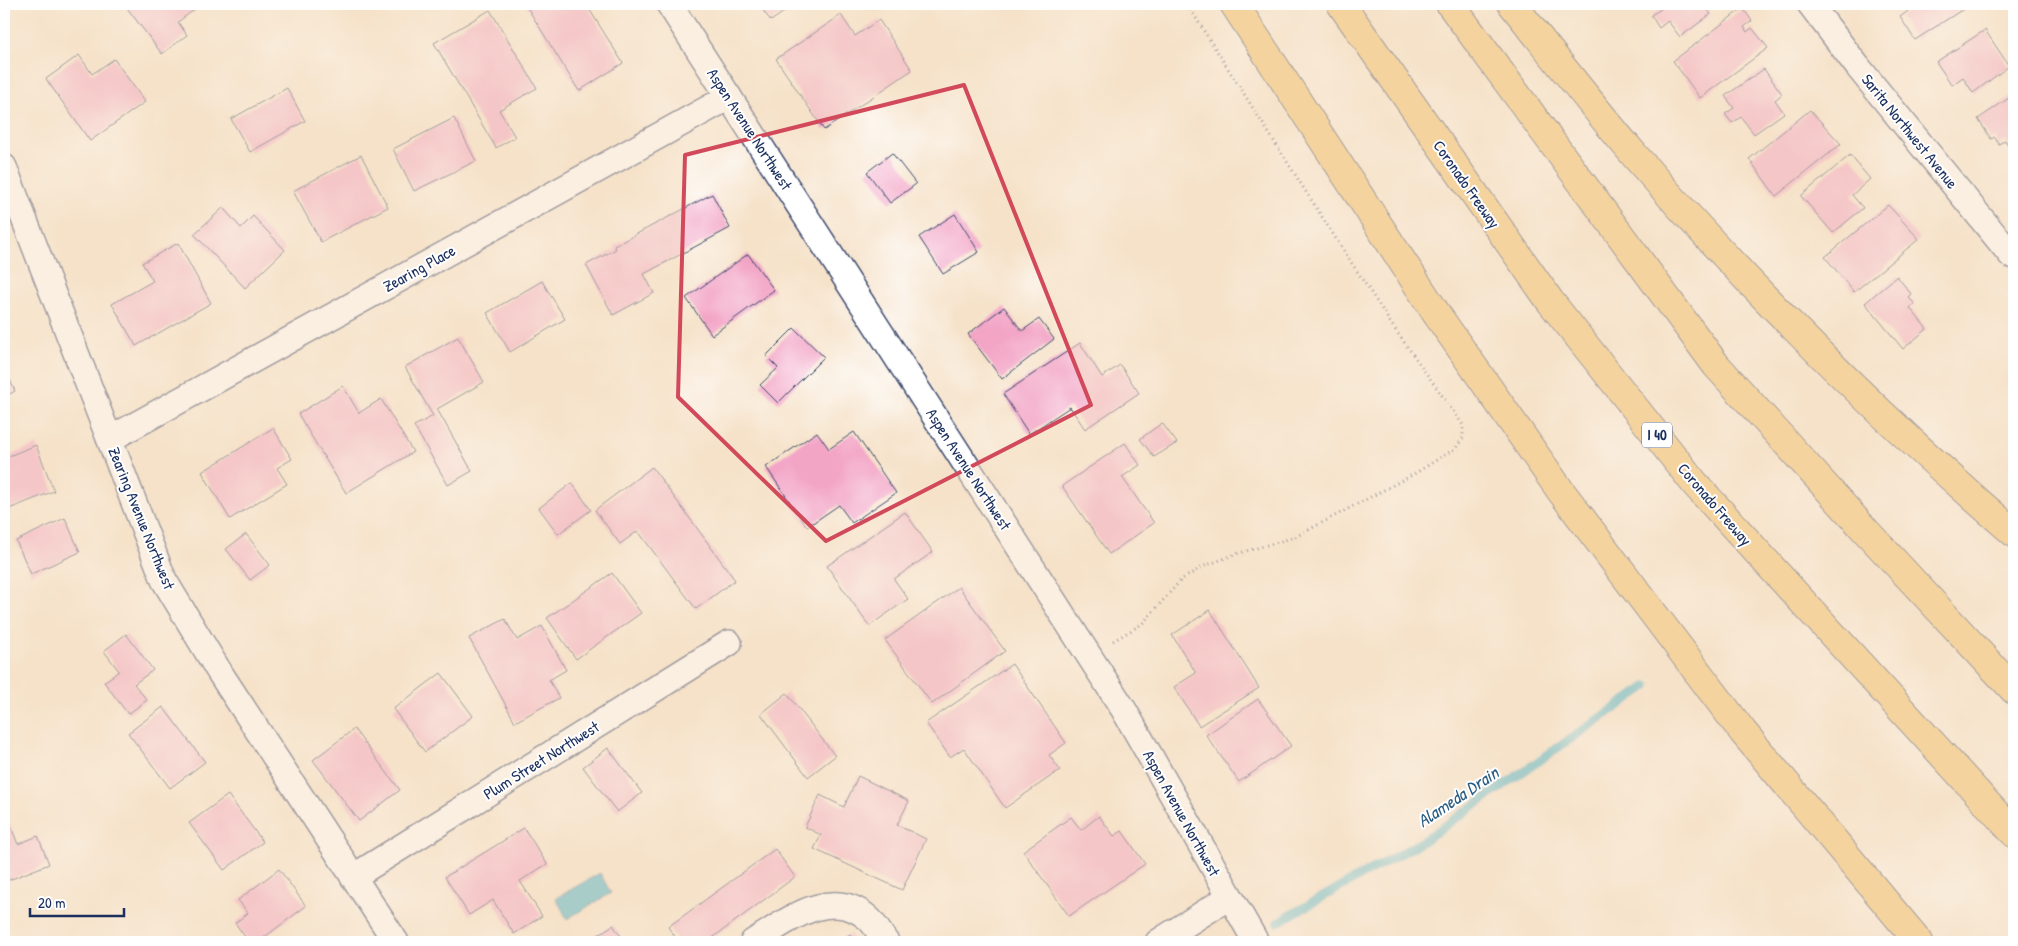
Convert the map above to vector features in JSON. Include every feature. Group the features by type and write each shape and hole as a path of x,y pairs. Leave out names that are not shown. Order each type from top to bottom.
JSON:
{"highway":[{"path":"1234,4 1438,316 1560,490 1743,732 1919,942"},
{"name":"Coronado Freeway","path":"1340,4 1550,300 1696,485 2014,833"},
{"path":"1450,4 1716,364 1865,530 2014,690"},
{"path":"1512,4 1636,157 1783,317 1943,472 2014,533"}],"street":[{"name":"Aspen Avenue Northwest","path":"669,4 1124,710 1256,942"},
{"name":"Sarita Northwest Avenue","path":"1810,4 1858,67 2011,256"},
{"name":"Zearing Place","path":"110,439 729,97"},
{"name":"Zearing Avenue Northwest","path":"4,167 164,580 220,673 396,942"},
{"name":"Plum Street Northwest","path":"353,877 729,642"},
{"path":"1158,942 1230,897"},
{"path":"753,942 805,910 821,905 860,912 869,918 886,942"}],"path":[{"path":"1088,654 1142,624 1181,580 1202,567 1236,554 1294,537 1414,474 1456,448 1463,438 1463,425 1392,324 1329,228 1187,4"}],"highlighted area":[{"path":"964,85 1091,405 826,541 678,397 685,155"}],"water":[{"path":"600,873 611,893 567,919 556,898"}],"building":[{"path":"124,4 197,4 199,6 178,22 187,35 162,54"},
{"path":"525,4 586,4 623,63 579,91"},
{"path":"758,4 795,4 771,21"},
{"path":"1657,4 1703,4 1711,14 1680,37 1668,21 1659,28 1651,15 1661,9"},
{"path":"1903,4 1967,4 1968,6 1915,40 1900,17 1908,11"},
{"path":"1743,8 1752,21 1744,27 1747,32 1752,28 1768,48 1700,98 1673,61"},
{"path":"490,10 537,88 499,110 515,137 496,148 434,43"},
{"path":"841,15 855,36 879,20 912,70 824,130 776,59"},
{"path":"1985,30 2009,66 1973,93 1963,77 1952,85 1936,62"},
{"path":"79,55 92,74 114,59 145,102 90,141 46,79"},
{"path":"1764,69 1782,94 1775,100 1784,113 1754,134 1741,117 1732,123 1725,114 1734,108 1725,96"},
{"path":"287,88 305,121 250,152 231,119"},
{"path":"2012,96 2014,99 2014,154 2005,140 1999,144 1995,137 1991,139 1978,119"},
{"path":"1810,110 1841,144 1776,196 1749,159"},
{"path":"454,118 476,161 414,191 393,149"},
{"path":"892,153 916,184 890,203 867,172"},
{"path":"361,155 388,207 321,242 293,191"},
{"path":"1850,155 1870,179 1852,195 1863,208 1833,233 1801,196"},
{"path":"712,194 730,228 644,274 654,293 613,315 586,265 616,249 614,246"},
{"path":"1888,205 1919,239 1854,292 1825,257"},
{"path":"223,208 241,228 253,216 285,250 245,288 194,234"},
{"path":"955,214 979,252 943,274 919,237"},
{"path":"178,243 211,303 136,346 112,304 153,281 142,263"},
{"path":"748,254 774,290 712,335 686,298"},
{"path":"1897,276 1911,294 1908,297 1915,304 1910,308 1927,329 1903,349 1865,303"},
{"path":"542,281 565,319 510,352 487,313"},
{"path":"1004,307 1022,331 1039,319 1054,339 1002,379 968,334"},
{"path":"794,328 824,357 778,403 760,385 778,368 766,356"},
{"path":"458,337 484,382 437,409 472,471 448,485 414,426 433,416 405,367"},
{"path":"1080,343 1102,377 1120,365 1139,393 1085,429 1070,407 1029,434 1003,394"},
{"path":"4,367 15,391 4,397"},
{"path":"343,386 359,413 381,399 413,452 346,493 298,414"},
{"path":"1162,423 1177,443 1154,457 1140,439"},
{"path":"273,428 292,459 277,468 287,484 230,519 202,472"},
{"path":"817,432 829,449 854,432 896,493 852,523 839,505 807,527 766,467"},
{"path":"1125,443 1140,465 1122,477 1154,523 1109,554 1062,486"},
{"path":"36,445 54,491 4,511 4,458"},
{"path":"652,467 735,580 696,609 638,531 620,544 595,510"},
{"path":"572,483 591,510 558,534 539,508"},
{"path":"905,512 933,552 894,579 908,599 869,626 827,566"},
{"path":"65,518 80,552 31,574 16,541"},
{"path":"246,534 270,565 250,580 226,549"},
{"path":"612,573 641,613 576,659 547,618"},
{"path":"959,587 1005,651 932,704 885,640"},
{"path":"1210,610 1259,688 1199,726 1174,687 1196,673 1172,635"},
{"path":"505,619 517,640 542,626 566,670 549,680 559,698 515,722 469,638"},
{"path":"126,634 153,670 134,684 147,700 128,714 104,682 119,671 104,651"},
{"path":"1012,664 1066,743 1049,755 1060,770 1005,808 964,748 950,757 926,723"},
{"path":"441,673 473,716 425,752 393,709"},
{"path":"787,693 835,756 808,777 761,714"},
{"path":"1258,699 1291,746 1239,782 1206,735"},
{"path":"163,707 205,762 170,788 128,733"},
{"path":"354,729 400,790 359,821 313,760"},
{"path":"608,748 642,793 617,812 583,767"},
{"path":"858,776 909,801 897,825 926,839 902,890 814,849 821,835 805,827 820,795 844,807"},
{"path":"228,795 263,842 224,870 189,823"},
{"path":"4,810 18,844 38,836 49,864 4,882"},
{"path":"1099,816 1114,836 1122,831 1145,864 1069,916 1023,851 1071,817 1081,830"},
{"path":"524,828 547,864 520,881 542,916 514,934 493,900 469,915 445,877"},
{"path":"775,849 795,877 707,942 679,942 668,927"},
{"path":"279,869 306,906 258,942 249,942 235,923 248,913 238,900"},
{"path":"613,925 625,942 587,942"},
{"path":"850,934 856,942 837,942"}],"waterway":[{"name":"Alameda Drain","path":"1278,922 1423,841 1647,686"}]}
